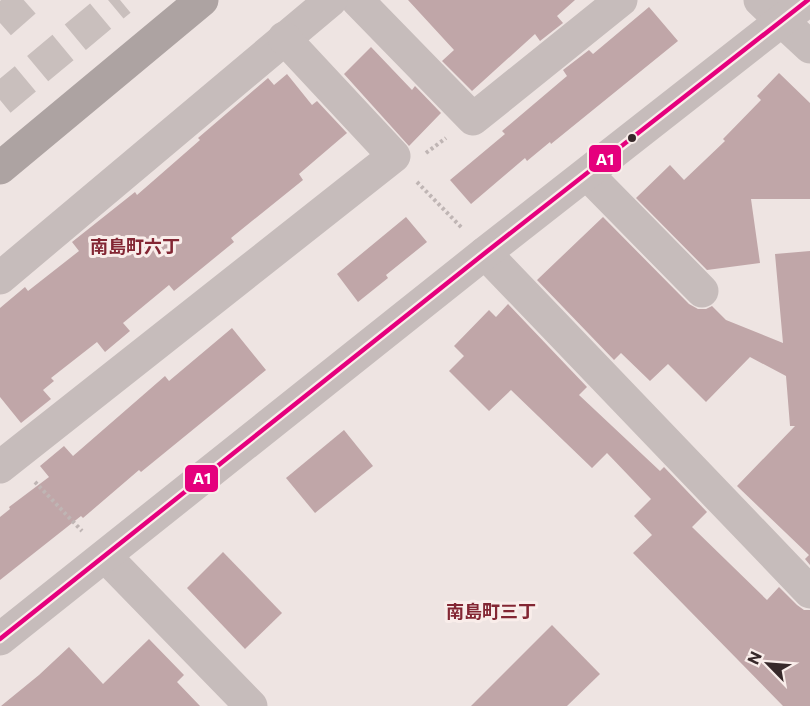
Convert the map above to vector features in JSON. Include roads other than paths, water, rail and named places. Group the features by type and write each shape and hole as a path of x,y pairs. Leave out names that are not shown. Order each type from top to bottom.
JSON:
{"highway":[{"path":"0,168 202,0"}],"street":[{"path":"0,278 331,0"},
{"path":"357,0 472,119 621,0"},
{"path":"0,639 587,174 771,11 808,0"},
{"path":"771,11 810,47"},
{"path":"4,456 400,162 284,38"},
{"path":"587,174 702,291"},
{"path":"485,253 810,592"},
{"path":"105,556 251,706"}],"tunnel":[{"path":"0,23 26,0"},
{"path":"0,100 120,0"}],"district":[{"name":"南島町六丁","path":"135,246"},
{"name":"南島町三丁","path":"491,611"}]}
